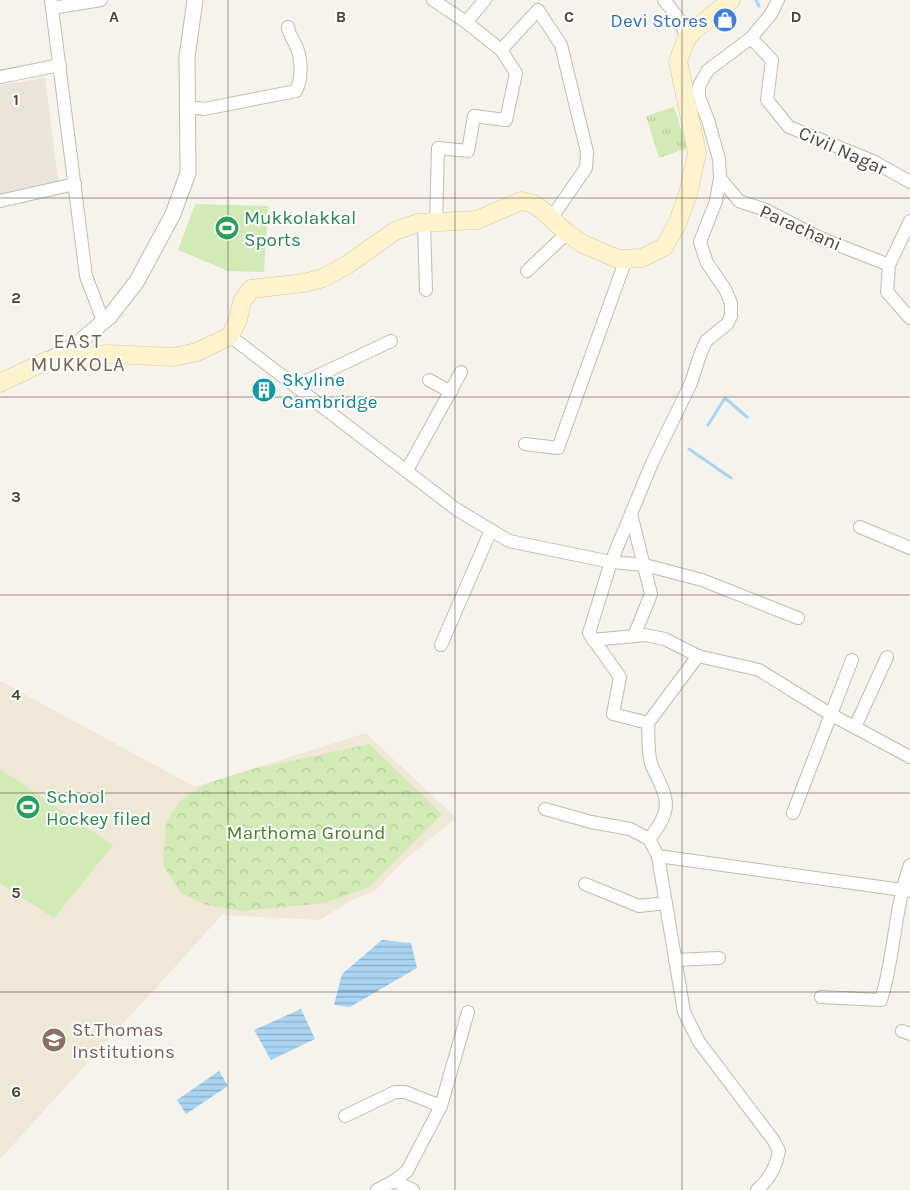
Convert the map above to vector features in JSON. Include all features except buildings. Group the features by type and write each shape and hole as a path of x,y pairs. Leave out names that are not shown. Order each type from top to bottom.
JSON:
{"main road":[{"path":"0,383 46,361 109,354 174,357 197,352 230,336 238,320 242,302 251,289 304,283 323,278 347,265 395,231 430,223 477,220 521,201 530,203 552,217 567,233 597,251 618,259 642,258 664,247 677,224 688,194 697,153 678,61 687,38 723,5 732,0"}],"street":[{"path":"101,0 52,4 86,276 103,321"},
{"path":"46,361 77,344 110,316 137,281 173,214 188,173 189,107 187,57 195,0"},
{"path":"426,290 430,223 438,148 468,151 474,116 506,120 516,73 501,50 466,22 433,0"},
{"path":"466,22 486,0"},
{"path":"664,0 679,19 687,38"},
{"path":"648,723 613,714 620,677 593,640 590,633 591,627 611,562 652,463 691,383 706,341 727,324 731,316 731,303 725,289 707,263 700,242 716,201 720,178 719,159 708,120 699,97 699,86 708,70 751,38 771,14 778,0"},
{"path":"501,50 538,10 561,45 588,152 586,168 552,217"},
{"path":"189,107 204,109 296,91 300,85 300,68 297,48 289,36 288,27"},
{"name":"Civil Nagar","path":"751,38 772,60 767,100 789,127 873,161 910,181"},
{"path":"0,78 60,66"},
{"name":"Parachani","path":"720,178 739,200 766,210 818,237 889,265"},
{"path":"0,201 76,184"},
{"path":"910,221 889,265 887,292 910,318"},
{"path":"527,271 567,233"},
{"path":"525,444 558,448 626,259"},
{"path":"230,336 408,470 456,509 509,541 611,562 645,565 702,580 798,618"},
{"path":"296,386 391,341"},
{"path":"408,470 461,372"},
{"path":"429,380 451,392"},
{"path":"631,514 651,594 634,636"},
{"path":"860,527 910,548"},
{"path":"441,645 491,530"},
{"path":"593,640 645,634 665,639 698,656 759,670 830,714 910,757"},
{"path":"649,839 665,817 666,808 657,774 652,765 648,723 698,656"},
{"path":"855,728 887,657"},
{"path":"793,813 852,660"},
{"path":"545,808 592,822 630,829 649,839 658,856 684,1012 699,1042 774,1140 779,1152 772,1172 765,1184 757,1190"},
{"path":"658,856 906,891"},
{"path":"821,997 881,1000 889,975 910,865"},
{"path":"585,884 638,906 666,902"},
{"path":"675,960 719,958"},
{"path":"377,1190 408,1171 441,1106 468,1012"},
{"path":"345,1116 396,1092 405,1092 441,1106"},
{"path":"394,1181 413,1190"}],"shaded area":[{"path":"45,78 60,194 0,203 0,85"},
{"name":"St.Thomas Institutions","path":"0,681 195,787 366,733 456,818 408,857 375,891 350,901 320,920 222,915 0,1159"}],"green space":[{"path":"674,107 687,148 659,158 646,116"},
{"name":"Mukkolakkal Sports","path":"195,204 268,206 264,272 228,271 178,250"},
{"name":"Marthoma Ground","path":"369,744 442,814 369,887 325,903 240,911 204,904 181,893 163,865 166,822 181,800 208,783 253,769"},
{"name":"School Hockey filed","path":"0,769 113,845 54,918 0,883"}],"water":[{"path":"382,940 411,943 417,968 350,1007 334,1005 342,974"},
{"path":"301,1009 315,1039 271,1060 254,1030"},
{"path":"219,1071 228,1086 186,1114 177,1100"}],"waterway":[{"path":"756,0 759,6"},
{"path":"708,425 725,398 747,417"},
{"path":"689,449 731,478"}],"place":[{"name":"Devi Stores","path":"725,20"},
{"name":"Mukkolakkal Sports","path":"227,228"},
{"name":"Skyline Cambridge","path":"264,390"},
{"name":"School Hockey filed","path":"28,807"},
{"name":"St.Thomas Institutions","path":"54,1040"}],"district":[{"name":"EAST MUKKOLA","path":"78,352"}]}
